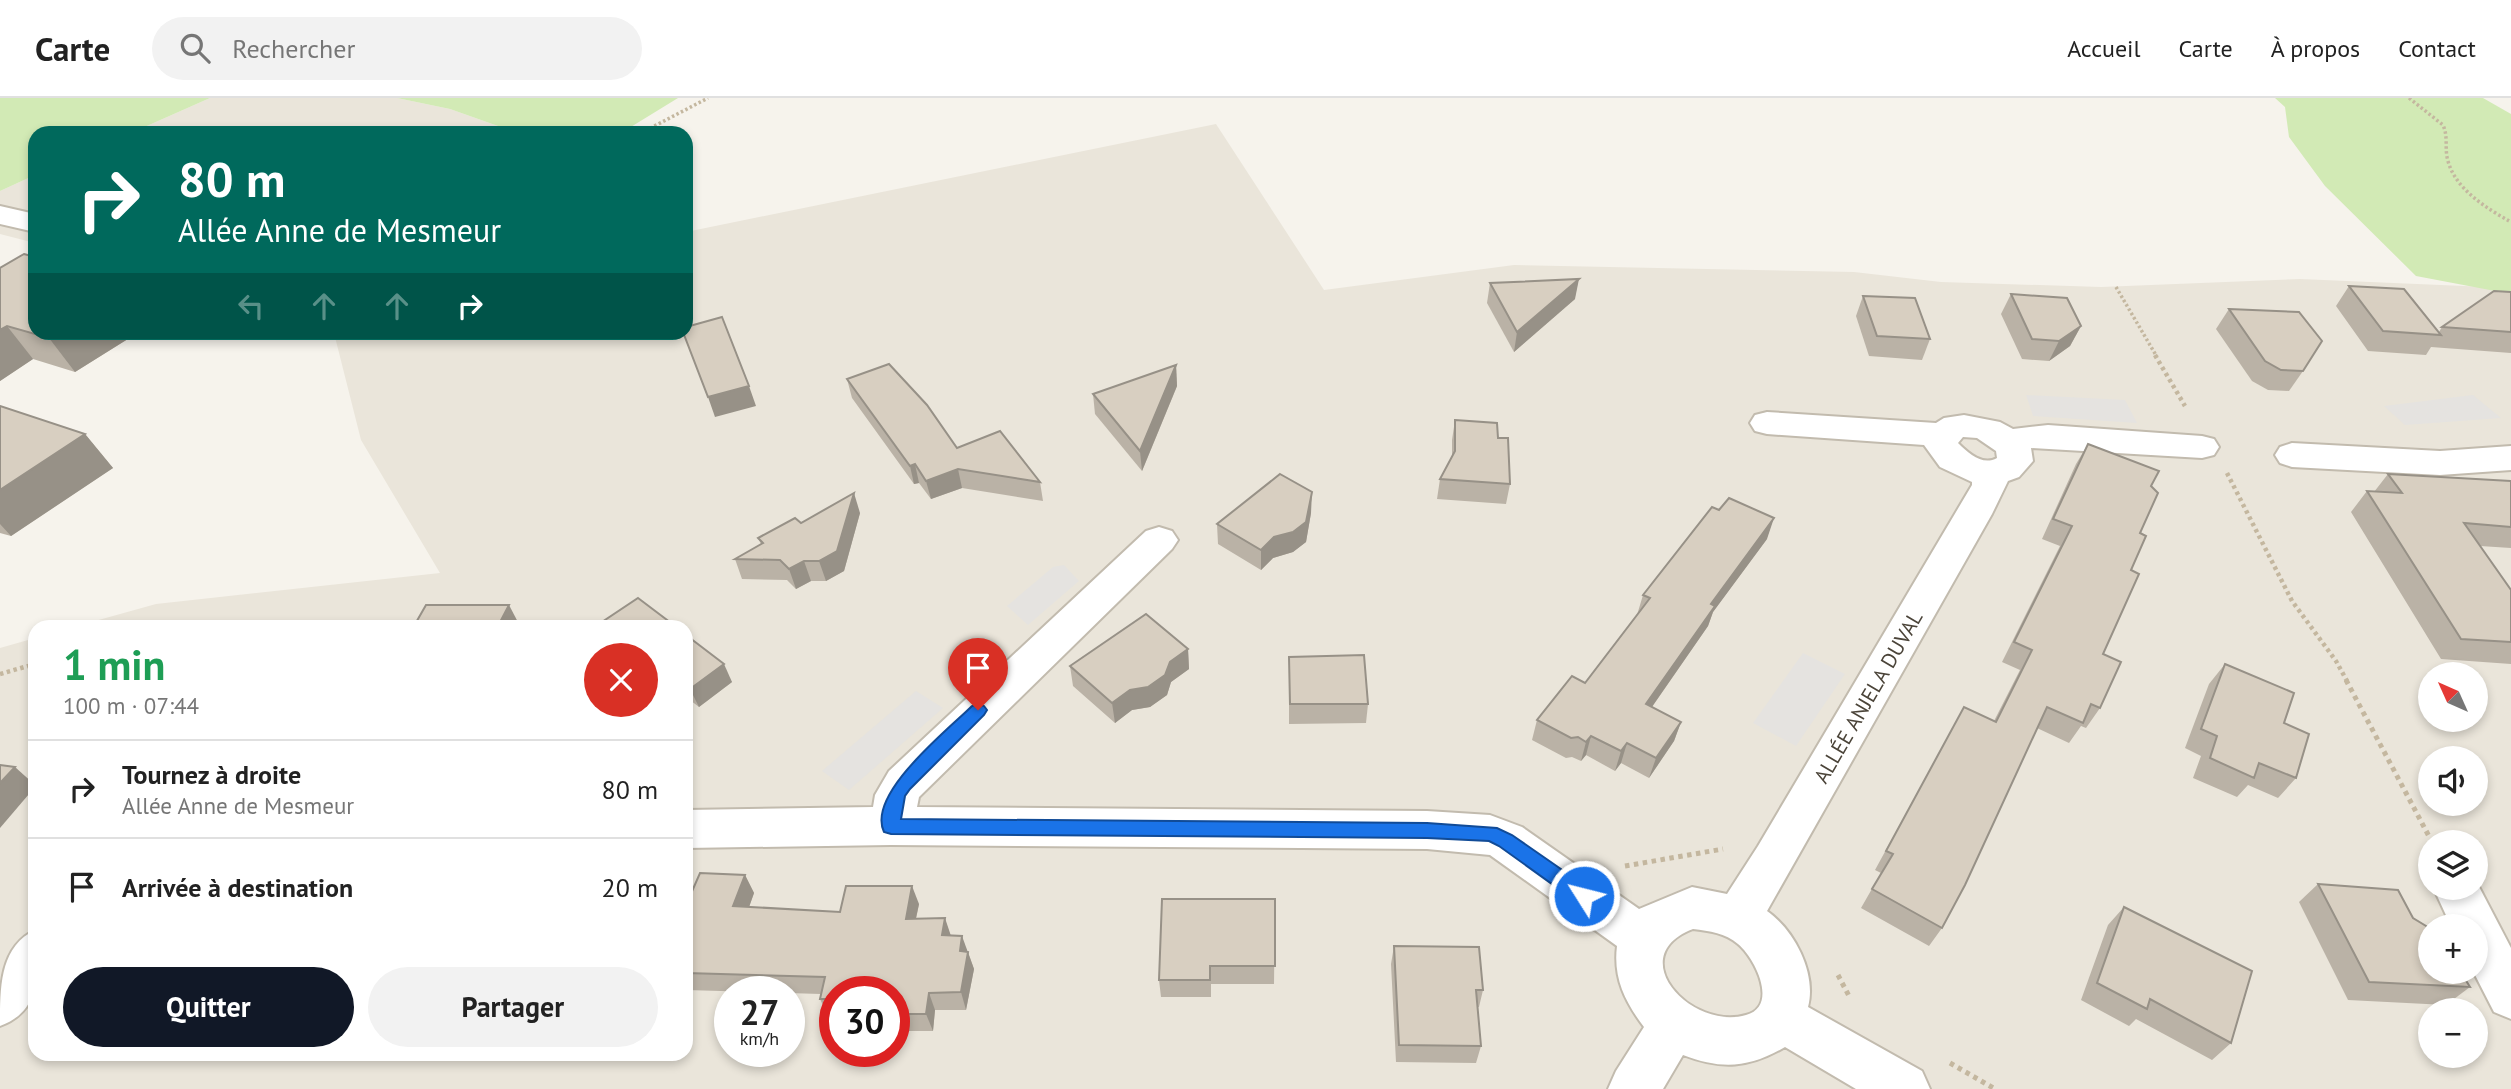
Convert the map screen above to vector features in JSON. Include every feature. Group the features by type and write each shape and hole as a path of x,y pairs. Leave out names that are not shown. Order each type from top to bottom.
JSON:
{"street":[{"path":"0,215 28,221"},
{"path":"1767,423 1942,435 1940,442 1950,458 1971,469 1999,458 2024,437 2048,436 2205,447"},
{"path":"2292,455 2440,463 2511,458"},
{"name":"ALLÉE ANJELA DUVAL","path":"1737,918 1774,860 1974,514 1990,485 1999,458"},
{"path":"891,826 897,795 904,784 1159,540"},
{"path":"693,829 891,826 1413,830 1490,834 1506,841 1643,938"},
{"path":"1692,908 1715,910 1737,918 1756,930 1772,946 1783,965 1788,985 1786,1004 1780,1017 1767,1032 1752,1039 1715,1042 1696,1037 1673,1025 1647,995 1638,975 1637,956 1643,938 1654,923 1671,912 1692,908"},
{"path":"2488,951 2511,996"},
{"path":"0,1003 28,962"},
{"path":"1780,1017 1904,1089"},
{"path":"1634,1089 1673,1025"}],"path":[{"path":"654,126 708,98"},
{"path":"2412,99 2441,122 2448,134 2447,159 2460,182 2480,204 2511,222"},
{"path":"2116,288 2205,447 2235,486 2291,601 2336,661 2426,830"},
{"path":"0,674 28,666"}],"shaded area":[{"path":"210,98 397,98 450,109 498,126 147,126"},
{"path":"1216,124 1324,290 1514,265 1854,272 1941,282 2101,287 2300,279 2511,288 2511,1089 0,1089 0,648 28,640 28,1061 693,1061 693,620 99,620 156,604 440,573 361,440 336,340 693,340 693,231"},
{"path":"28,178 28,241 0,234 0,191"},
{"path":"2026,395 2125,400 2137,423 2033,416"},
{"path":"2473,395 2501,418 2405,425 2384,406"},
{"path":"1064,565 1079,581 1028,625 1007,606 1053,567"},
{"path":"1803,653 1845,674 1796,746 1753,723"},
{"path":"916,691 943,708 849,790 822,771"}],"green space":[{"path":"0,98 210,98 147,126 28,126 28,178 0,191"},
{"path":"397,98 678,98 632,126 498,126 450,109"},
{"path":"2275,98 2483,98 2511,114 2511,294 2416,276 2325,186 2289,137 2285,107"}],"building":[{"path":"24,254 28,255 28,332 7,326 0,330 0,268"},
{"path":"1579,279 1517,332 1490,283"},
{"path":"2349,286 2404,289 2441,335 2383,331"},
{"path":"2494,291 2511,292 2511,332 2442,327"},
{"path":"2011,294 2067,298 2081,326 2059,341 2032,339"},
{"path":"1863,296 1915,298 1930,339 1877,336"},
{"path":"2229,309 2299,312 2322,341 2303,371 2281,370 2265,361"},
{"path":"722,317 749,386 708,397 686,340 693,340 693,325"},
{"path":"889,364 927,405 957,448 1000,431 1040,482 958,469 926,481 915,464 910,466 847,379"},
{"path":"1176,365 1140,451 1093,394"},
{"path":"0,406 85,434 0,490"},
{"path":"1455,420 1497,423 1498,438 1508,438 1510,484 1440,479 1455,451"},
{"path":"2088,444 2159,471 2151,486 2158,493 2140,533 2146,536 2131,570 2139,574 2103,654 2121,662 2100,708 2091,704 2083,723 2047,707 1965,885 1942,928 1872,889 1893,854 1886,851 1964,707 1996,722 2032,650 2014,642 2072,526 2053,519"},
{"path":"1280,474 1312,492 1306,522 1293,532 1274,537 1261,550 1217,524"},
{"path":"2388,474 2511,481 2511,527 2464,523 2511,590 2511,642 2461,639 2367,491 2402,493"},
{"path":"854,493 837,551 819,561 804,561 789,569 780,560 735,559 763,543 758,538 795,518 801,523"},
{"path":"1729,498 1774,518 1711,604 1715,606 1646,704 1681,722 1656,758 1627,743 1621,751 1591,736 1586,742 1578,737 1571,738 1537,720 1572,676 1585,683 1650,598 1643,595 1712,507 1719,510"},
{"path":"638,598 667,620 605,620"},
{"path":"426,605 509,605 501,620 417,620"},
{"path":"1146,614 1188,649 1170,662 1165,675 1148,687 1130,690 1112,703 1070,666"},
{"path":"693,640 724,664 693,687"},
{"path":"1364,655 1368,704 1290,704 1289,657"},
{"path":"2225,664 2294,693 2284,723 2309,734 2296,778 2259,763 2254,778 2210,758 2217,736 2201,729"},
{"path":"0,765 15,767 0,783"},
{"path":"700,873 745,875 733,906 840,912 846,886 912,886 906,919 945,918 942,935 962,936 960,951 968,952 961,992 929,993 926,1014 910,1014 910,976 693,973 693,889"},
{"path":"2318,884 2398,890 2413,918 2418,921 2418,984 2468,984 2470,987 2369,982"},
{"path":"1162,899 1275,899 1275,966 1210,966 1210,980 1159,980"},
{"path":"2124,907 2252,971 2231,1043 2150,999 2147,1009 2097,983"},
{"path":"1394,946 1479,947 1483,990 1476,990 1481,1046 1399,1045"}],"route":[{"path":"978,710 904,784 897,795 891,826 1427,830 1490,834 1506,841 1584,896"}]}
